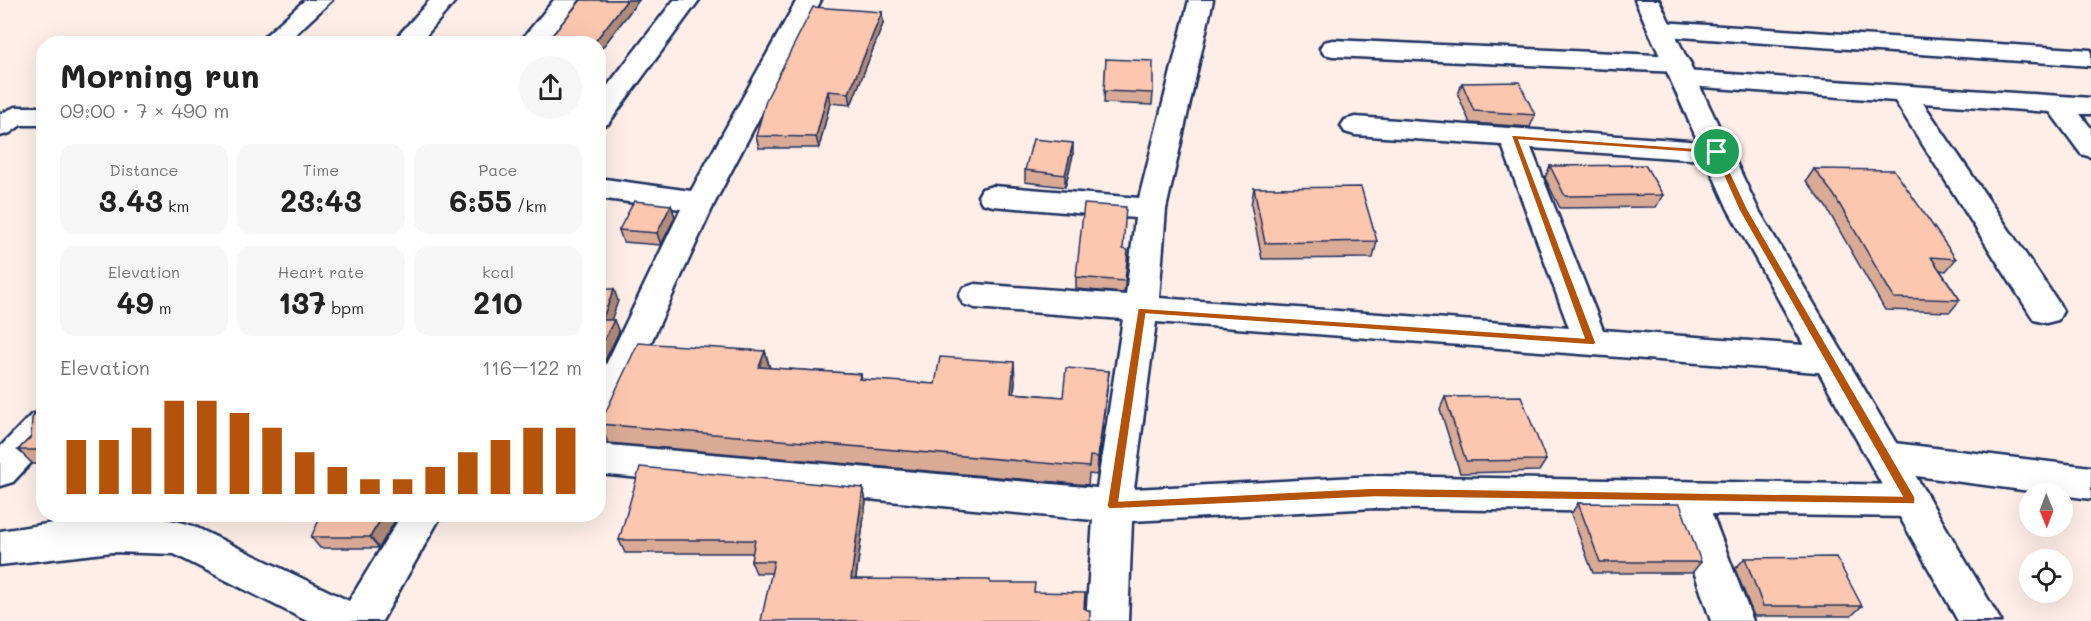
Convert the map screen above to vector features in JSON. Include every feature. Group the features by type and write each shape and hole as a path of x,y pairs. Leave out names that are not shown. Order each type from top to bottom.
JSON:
{"street":[{"path":"278,36 320,0"},
{"path":"411,36 444,0"},
{"path":"538,36 567,0"},
{"path":"606,107 687,0"},
{"path":"606,402 700,202 809,0"},
{"path":"1107,621 1113,506 1142,310 1151,209 1201,0"},
{"path":"1647,0 1743,210 1980,621"},
{"path":"1661,30 2091,58"},
{"path":"1334,48 1681,71 1903,93 2091,106"},
{"path":"1903,93 2046,311"},
{"path":"2058,104 2091,148"},
{"path":"0,127 15,116 36,116"},
{"path":"1355,126 1717,152"},
{"path":"1514,137 1591,343"},
{"path":"606,189 700,202"},
{"path":"993,196 1151,209"},
{"path":"975,296 1830,360"},
{"path":"0,471 36,433"},
{"path":"1886,457 2091,483"},
{"path":"606,460 1113,506 1375,492 1911,501"},
{"path":"1687,497 1731,621"},
{"path":"360,621 418,522"},
{"path":"0,548 115,535 159,524 180,538 348,621"}],"building":[{"path":"581,0 627,0 599,36 551,36"},
{"path":"813,7 882,12 849,93 828,91 816,137 756,136 766,100"},
{"path":"1106,59 1153,61 1153,93 1104,91"},
{"path":"1519,82 1535,115 1474,111 1462,83"},
{"path":"1033,139 1073,143 1065,175 1025,170"},
{"path":"1645,165 1663,195 1565,196 1550,166"},
{"path":"1814,169 1894,170 1956,259 1931,257 1960,300 1894,298 1834,195"},
{"path":"1361,187 1377,241 1265,243 1254,188"},
{"path":"634,201 671,205 657,233 619,230"},
{"path":"1084,204 1126,207 1123,249 1128,250 1125,281 1076,277"},
{"path":"606,289 614,289 606,310"},
{"path":"606,320 614,320 606,336"},
{"path":"638,343 765,351 759,367 861,374 859,379 935,384 940,357 1014,362 1011,393 1063,397 1066,368 1109,371 1098,457 1090,456 1089,467 606,425 606,411"},
{"path":"1521,396 1546,460 1466,461 1445,397"},
{"path":"36,414 36,450 18,450 31,437 32,418"},
{"path":"640,467 863,488 851,579 990,580 990,583 1035,583 1034,592 1085,593 1084,608 1090,611 1090,621 761,621 774,561 751,561 755,540 619,540"},
{"path":"1578,503 1680,504 1701,562 1600,562"},
{"path":"318,522 379,522 370,537 311,537"},
{"path":"1836,557 1862,606 1763,606 1745,558"}],"route":[{"path":"1514,137 1717,152 1743,210 1911,501 1375,492 1113,506 1142,310 1591,343 1514,137"}]}
